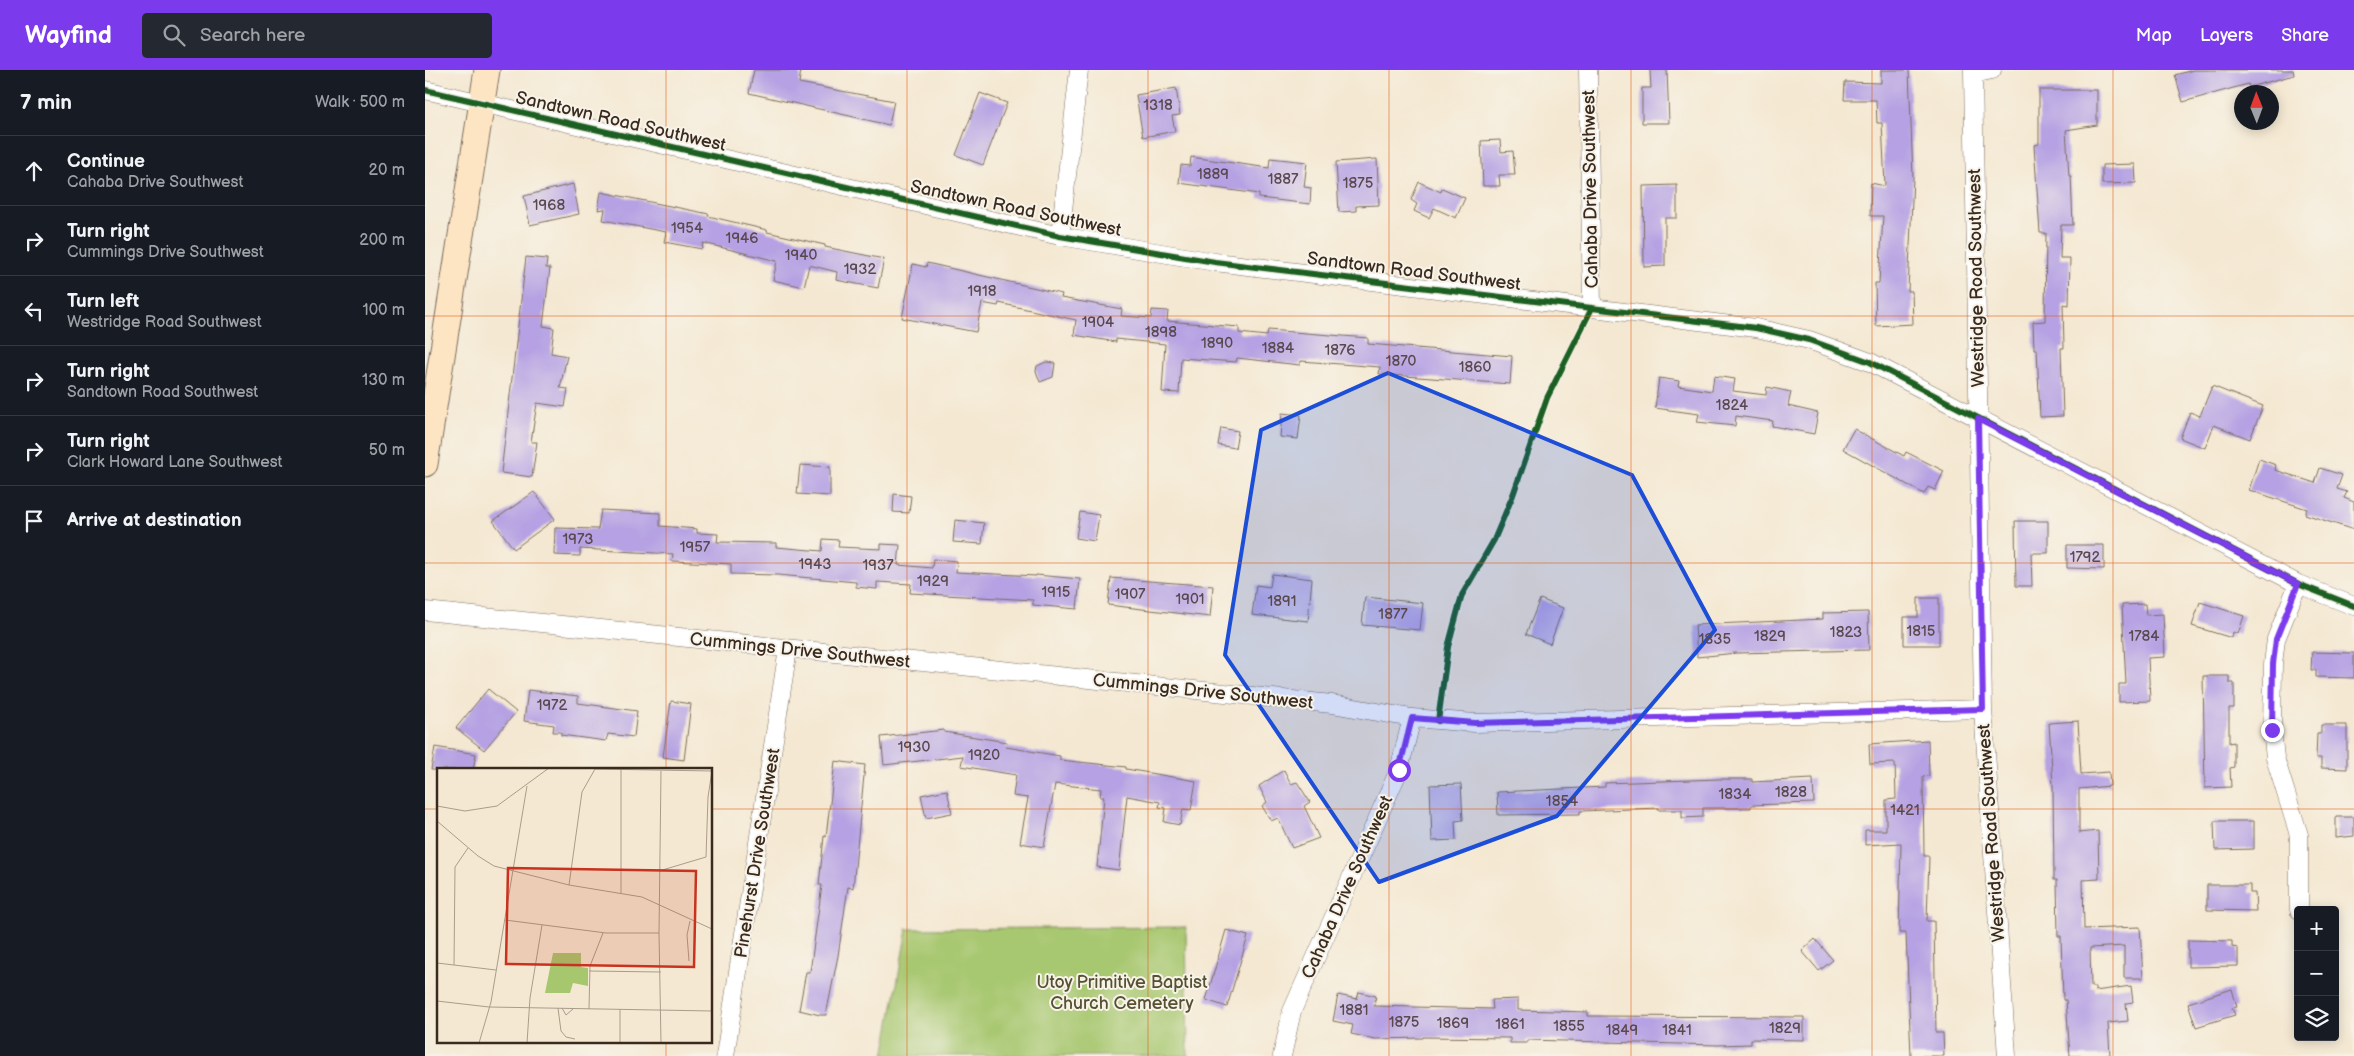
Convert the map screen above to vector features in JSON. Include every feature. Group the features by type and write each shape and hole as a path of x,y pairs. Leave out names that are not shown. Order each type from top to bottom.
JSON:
{"street":[{"path":"425,464 487,70"},
{"path":"1059,236 1079,70"},
{"name":"Cahaba Drive Southwest","path":"1589,70 1592,308"},
{"path":"1973,72 1992,70"},
{"name":"Westridge Road Southwest","path":"1973,72 1983,709 2007,1056"},
{"name":"Sandtown Road Southwest","path":"425,90 1059,236 1215,262 1756,328 1809,340 1870,362 2298,584 2354,606"},
{"path":"2298,584 2276,639 2273,664 2272,730 2275,758 2299,835 2299,906"},
{"name":"Cummings Drive Southwest","path":"425,611 1332,704 1412,718 1475,723 1983,709"},
{"name":"Pinehurst Drive Southwest","path":"725,1056 788,649"},
{"name":"Cahaba Drive Southwest","path":"1281,1056 1292,1011 1399,770 1412,718"}],"highlighted area":[{"path":"1388,373 1632,475 1715,630 1557,816 1379,882 1225,655 1261,430"}],"green space":[{"name":"Utoy Primitive Baptist Church Cemetery","path":"1186,927 1188,1056 884,1056 907,929"}],"building":[{"path":"754,70 801,70 799,83 894,101 889,125 749,93"},
{"path":"1650,70 1667,70 1669,123 1642,123 1642,88 1651,88"},
{"path":"1881,70 1909,70 1913,178 1908,291 1912,291 1913,324 1876,326 1875,283 1879,283 1883,216 1870,216 1871,183 1885,186 1882,123 1877,123 1876,100 1844,100 1845,82 1881,83"},
{"path":"2193,70 2293,70 2294,75 2256,85 2234,85 2234,88 2183,102 2175,75"},
{"path":"1176,88 1180,115 1172,116 1175,131 1143,137 1136,95"},
{"path":"2039,90 2097,90 2097,125 2066,130 2069,176 2071,176 2073,225 2061,225 2060,258 2070,258 2069,305 2063,304 2064,348 2061,348 2063,416 2040,417 2037,349 2034,349 2033,322 2045,321 2046,233 2040,233 2034,145 2039,144"},
{"path":"980,93 1007,103 983,165 956,155"},
{"path":"1500,140 1501,152 1513,151 1515,175 1499,175 1500,186 1483,186 1481,141"},
{"path":"1191,157 1269,168 1270,158 1307,162 1304,187 1311,188 1310,204 1259,198 1259,194 1179,183 1181,165 1190,166"},
{"path":"1377,159 1379,205 1356,206 1356,211 1339,212 1336,162"},
{"path":"2135,164 2136,183 2102,184 2102,165"},
{"path":"1419,182 1441,192 1442,188 1465,198 1456,218 1434,208 1429,218 1414,211 1417,204 1411,200"},
{"path":"573,184 579,214 530,225 524,196"},
{"path":"1677,185 1677,218 1665,218 1665,266 1644,267 1643,186"},
{"path":"601,192 709,214 708,216 825,245 825,247 884,259 878,288 836,280 837,272 809,265 804,287 773,280 777,261 703,243 702,249 664,242 666,232 603,220 605,209 598,210"},
{"path":"526,257 547,259 546,268 550,268 543,326 554,328 551,353 567,356 560,388 568,389 565,407 537,403 531,442 537,442 532,477 501,473"},
{"path":"927,263 1062,294 1061,298 1122,309 1121,316 1151,318 1152,310 1168,311 1167,321 1239,327 1239,333 1267,336 1268,330 1368,338 1368,344 1512,356 1510,384 1379,374 1380,367 1301,361 1300,365 1237,358 1236,362 1181,358 1179,393 1162,392 1165,344 1116,339 1116,342 1074,335 1076,320 999,303 998,306 982,303 976,332 902,318 913,264 926,267"},
{"path":"1046,362 1055,363 1053,377 1040,382 1036,371 1037,366"},
{"path":"1714,376 1735,379 1733,391 1766,395 1767,387 1791,392 1788,406 1818,413 1814,434 1772,426 1773,421 1736,416 1735,426 1697,422 1699,414 1655,408 1659,378 1679,381 1678,386 1712,391"},
{"path":"2212,386 2263,406 2250,439 2214,425 2205,448 2180,438 2190,412 2200,416"},
{"path":"1282,413 1301,415 1298,439 1280,437"},
{"path":"1221,428 1238,431 1235,448 1218,445"},
{"path":"1854,429 1904,456 1906,452 1944,471 1935,490 1928,487 1924,494 1843,449"},
{"path":"2259,459 2276,465 2275,470 2315,483 2320,468 2342,475 2337,489 2347,492 2344,498 2354,502 2354,530 2305,514 2307,509 2249,490"},
{"path":"800,465 830,467 830,496 797,494"},
{"path":"534,492 555,519 514,549 493,521"},
{"path":"894,494 911,496 909,513 893,512"},
{"path":"601,510 660,513 660,526 697,529 697,533 718,534 717,542 776,543 776,547 822,551 823,539 839,540 838,547 881,549 881,544 900,545 898,565 932,568 933,559 957,561 956,572 1036,575 1080,579 1077,609 1033,605 1033,600 910,593 911,584 877,582 877,589 856,587 856,582 778,575 731,574 731,564 672,561 673,554 580,549 580,556 554,555 555,528 598,529"},
{"path":"1080,512 1099,515 1095,541 1076,538"},
{"path":"955,520 984,523 982,544 953,542"},
{"path":"2015,521 2048,521 2048,553 2031,553 2032,586 2016,586"},
{"path":"2067,545 2104,545 2104,569 2067,568"},
{"path":"1272,574 1312,579 1308,621 1252,615 1256,585 1270,587"},
{"path":"1111,578 1213,586 1210,617 1108,605"},
{"path":"1365,597 1423,603 1420,630 1362,625"},
{"path":"1918,598 1939,598 1939,645 1904,645 1904,617 1918,617"},
{"path":"1540,599 1563,608 1550,644 1526,634"},
{"path":"2200,602 2244,616 2238,634 2233,632 2232,638 2192,626"},
{"path":"2145,604 2146,615 2163,614 2165,657 2148,658 2150,701 2119,702 2119,684 2126,684 2122,605"},
{"path":"1868,612 1869,650 1736,653 1697,657 1695,625 1823,619 1823,613"},
{"path":"2312,652 2354,653 2354,678 2316,677 2316,670 2311,670"},
{"path":"2203,676 2229,676 2229,683 2234,683 2234,708 2229,708 2229,743 2234,742 2234,767 2230,768 2231,787 2205,788"},
{"path":"488,689 516,712 484,750 456,728"},
{"path":"528,690 578,696 578,703 637,711 634,737 608,734 606,741 561,735 561,732 553,732 554,725 524,721"},
{"path":"671,701 691,704 684,760 663,757"},
{"path":"2078,721 2081,774 2109,772 2110,786 2079,789 2079,833 2098,831 2099,879 2083,880 2084,929 2140,927 2143,978 2124,978 2124,946 2090,948 2091,987 2095,987 2095,991 2131,986 2133,1002 2126,1003 2128,1021 2108,1023 2110,1055 2070,1056 2066,1000 2063,1000 2061,936 2058,936 2057,880 2054,880 2053,785 2049,723"},
{"path":"2321,725 2347,725 2347,769 2321,768 2321,758 2316,758 2317,733 2321,733"},
{"path":"944,730 944,732 1007,742 1006,747 1060,756 1060,760 1126,767 1126,769 1196,781 1191,810 1183,809 1180,825 1164,822 1166,808 1159,807 1160,802 1127,796 1119,870 1097,867 1104,797 1100,797 1101,789 1055,784 1044,847 1020,843 1028,798 1013,796 1016,775 961,766 963,756 884,765 881,737"},
{"path":"1928,740 1929,776 1923,777 1924,856 1929,856 1927,921 1934,921 1936,1033 1943,1033 1944,1056 1911,1056 1906,933 1899,933 1901,843 1865,845 1865,830 1886,830 1886,800 1896,799 1895,763 1870,764 1869,744"},
{"path":"435,747 476,754 473,768 437,768 437,770 431,770"},
{"path":"835,761 865,765 853,888 848,887 838,956 826,1015 820,1015 799,1010 806,972 810,972 822,885 819,885 824,836 826,837"},
{"path":"1284,770 1291,784 1297,782 1310,802 1304,806 1319,838 1292,848 1278,818 1271,821 1262,806 1267,802 1259,786"},
{"path":"1752,779 1752,782 1813,779 1814,803 1751,805 1751,808 1703,808 1703,817 1682,818 1682,810 1659,810 1659,808 1580,811 1580,814 1498,815 1497,792 1605,787 1605,783"},
{"path":"1461,784 1463,820 1455,821 1456,840 1432,841 1430,785"},
{"path":"947,790 952,813 926,818 921,795"},
{"path":"2336,817 2354,817 2354,836 2336,838"},
{"path":"2214,821 2254,821 2254,849 2215,850"},
{"path":"2207,885 2250,885 2250,893 2255,893 2256,911 2207,910"},
{"path":"1226,930 1248,936 1227,1007 1206,1000"},
{"path":"1815,939 1833,960 1819,971 1802,951"},
{"path":"2188,940 2232,941 2232,947 2238,948 2238,966 2188,967"},
{"path":"2232,989 2237,1007 2232,1008 2235,1015 2196,1027 2188,1003"},
{"path":"1359,992 1376,996 1374,1006 1493,1009 1492,1000 1518,999 1518,1010 1588,1012 1588,1016 1804,1017 1804,1040 1751,1039 1751,1044 1717,1045 1527,1040 1527,1043 1510,1043 1510,1038 1423,1037 1375,1039 1351,1034 1353,1025 1333,1021 1338,995 1357,999"}],"cycle path":[{"path":"425,90 1060,236 1215,262 1756,328 1809,340 1870,362 2298,584 2354,606"},
{"path":"1438,721 1448,647 1462,595 1494,540 1513,495 1547,398 1592,308"}],"route":[{"path":"1399,770 1412,718 1475,723 1983,709 1978,419 2298,584 2276,639 2273,664 2272,730"}]}
